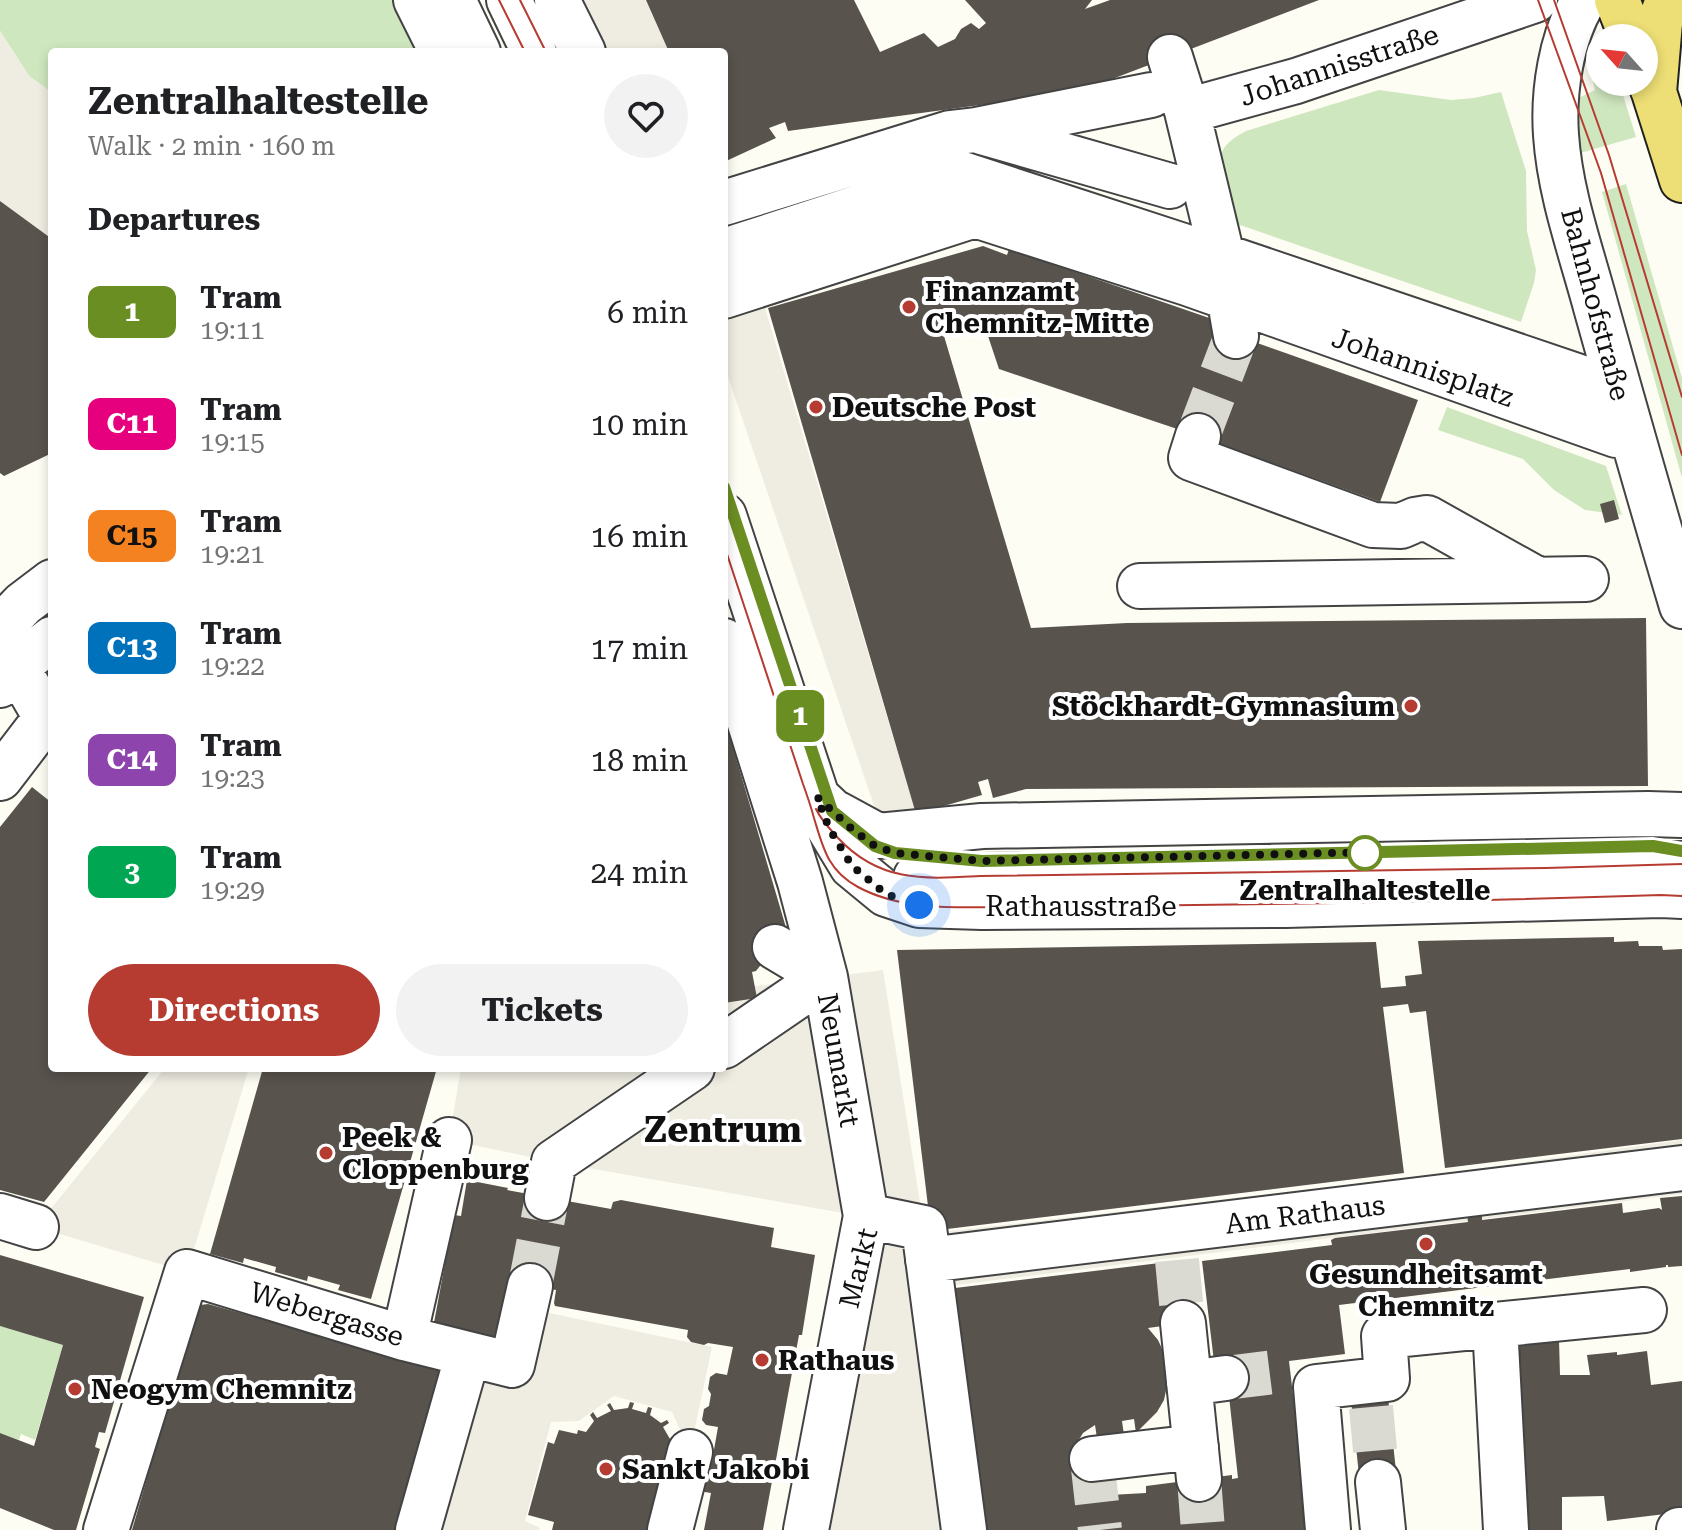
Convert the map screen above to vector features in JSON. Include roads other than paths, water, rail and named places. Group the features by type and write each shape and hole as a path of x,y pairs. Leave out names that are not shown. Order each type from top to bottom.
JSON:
{"main road":[{"path":"1617,0 1655,20"},
{"path":"1655,96 1682,180"}],"street":[{"path":"416,0 440,48"},
{"path":"453,0 476,48"},
{"path":"509,0 532,48"},
{"path":"557,0 581,48"},
{"name":"Johannisstraße","path":"1169,88 1296,81 1535,0"},
{"name":"Bahnhofstraße","path":"1584,0 1567,36 1558,87 1556,136 1562,183 1682,606"},
{"path":"728,202 963,132 1169,88 1222,256 1234,318"},
{"path":"728,295 975,215 962,174 963,132"},
{"path":"963,132 1170,186"},
{"path":"728,250 962,174"},
{"name":"Johannisplatz","path":"962,174 1222,256 1603,385"},
{"name":"Johannisplatz","path":"975,215 1234,318 1616,435"},
{"path":"1198,436 1191,458 1373,525 1401,526 1427,518 1537,579"},
{"path":"728,528 826,812 878,836 982,826 1682,815"},
{"path":"1140,586 1586,579"},
{"path":"4,655 23,604 48,585"},
{"path":"4,655 48,640"},
{"path":"728,654 800,882 825,977"},
{"path":"4,655 48,717"},
{"path":"0,778 48,722"},
{"name":"Rathausstraße","path":"826,812 885,850 982,861 1647,847 1682,841"},
{"name":"Rathausstraße","path":"826,812 858,856 896,875 931,878 1682,864"},
{"name":"Rathausstraße","path":"826,812 852,866 886,894 919,905 1286,905 1682,896"},
{"path":"775,947 825,977"},
{"path":"755,985 825,977"},
{"name":"Neumarkt","path":"728,1043 825,977 866,1216"},
{"path":"551,1180 687,1072"},
{"path":"404,1338 449,1140"},
{"name":"Am Rathaus","path":"928,1260 1175,1245 1682,1168"},
{"name":"Markt","path":"806,1530 866,1216 924,1228 964,1530"},
{"name":"Webergasse","path":"106,1530 187,1272 404,1338 512,1365 528,1297"},
{"path":"1328,1530 1316,1387 1387,1379 1384,1336 1644,1310"},
{"path":"1092,1459 1198,1463 1208,1380 1183,1323"},
{"path":"1495,1325 1506,1530"},
{"path":"418,1530 468,1354"},
{"path":"682,1527 690,1452"},
{"path":"1378,1482 1383,1530"}],"tunnel":[{"path":"1198,436 1236,336"},
{"path":"530,1286 547,1198"},
{"path":"1177,1260 1183,1323"},
{"path":"1226,1378 1290,1370"},
{"path":"1371,1407 1378,1482"},
{"path":"1092,1459 1100,1530"},
{"path":"1199,1479 1203,1530"}],"tram line":[{"path":"499,0 523,48"},
{"path":"520,0 544,48"},
{"path":"1538,0 1601,173 1682,455"},
{"path":"1554,0 1609,155 1682,397"},
{"path":"728,499 832,811 875,846 895,853 982,861 1682,845"},
{"name":"1","path":"728,499 832,811 875,846 895,853 982,861 1653,846 1682,851"},
{"path":"728,557 824,849 840,874 876,895 914,904 973,907 1682,896"},
{"path":"816,809 823,821 854,853 887,871 922,877 1682,864"}],"place":[{"name":"Finanzamt Chemnitz-Mitte","path":"909,307"},
{"name":"Deutsche Post","path":"816,407"},
{"name":"Stöckhardt-Gymnasium","path":"1411,706"},
{"name":"Zentralhaltestelle","path":"1365,853"},
{"name":"Peek & Cloppenburg","path":"326,1153"},
{"name":"Gesundheitsamt Chemnitz","path":"1426,1244"},
{"name":"Rathaus","path":"762,1360"},
{"name":"Neogym Chemnitz","path":"75,1389"},
{"name":"Sankt Jakobi","path":"606,1469"}],"district":[{"name":"Zentrum","path":"723,1129"}]}
